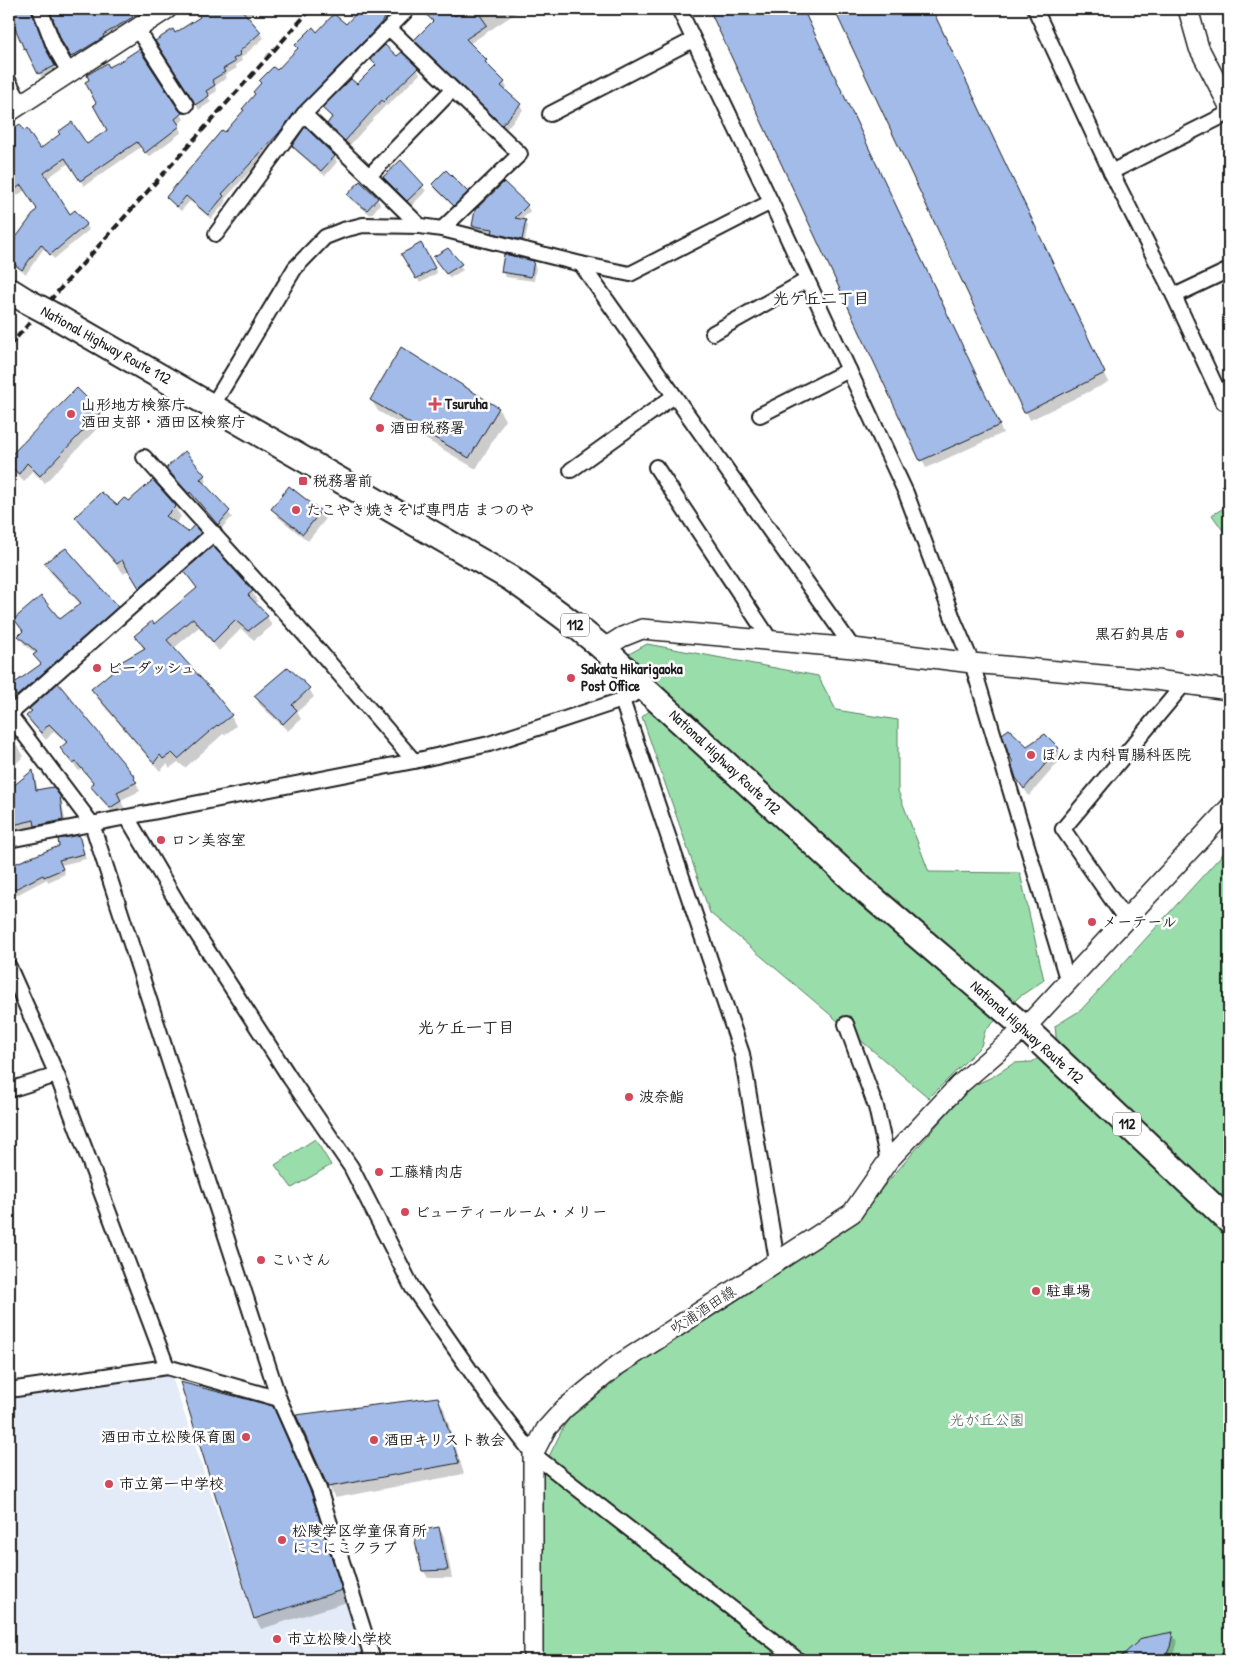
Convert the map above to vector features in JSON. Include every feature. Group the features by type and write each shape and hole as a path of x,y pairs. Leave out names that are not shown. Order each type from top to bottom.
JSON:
{"highway":[{"name":"National Highway Route 112","path":"17,295 213,405 510,578 576,626 625,667 645,689 867,893 1025,1028 1229,1221"}],"street":[{"path":"40,9 54,46 69,72"},
{"path":"9,82 15,108 167,9"},
{"path":"216,234 304,114 408,9"},
{"path":"679,9 906,493 954,621 972,663 1068,982"},
{"path":"1036,9 1111,172 1174,296 1223,402 1229,400"},
{"path":"1188,9 1199,48 1229,106"},
{"path":"389,28 520,154 442,229"},
{"path":"136,29 186,105"},
{"path":"550,114 693,40"},
{"path":"369,176 452,90"},
{"path":"1111,172 1229,113"},
{"path":"304,114 420,226"},
{"path":"213,405 295,268 325,237 363,225 420,226 442,229 630,274 771,202"},
{"path":"582,264 853,648"},
{"path":"1174,296 1229,270"},
{"path":"713,333 807,280"},
{"path":"760,415 849,370"},
{"path":"571,470 674,396"},
{"path":"144,457 321,653 414,761"},
{"path":"656,467 771,641"},
{"path":"214,534 9,715 92,824 279,1399 319,1489 373,1660"},
{"path":"603,649 622,637 642,629 853,648 972,663 1229,690"},
{"path":"1126,920 1063,829 1184,684"},
{"path":"9,840 414,761 489,744 622,700 645,689"},
{"path":"622,700 742,1054 777,1261"},
{"name":"吹浦酒田線","path":"533,1660 533,1454 546,1429 564,1409 618,1365 852,1214 888,1161 960,1085 1025,1028 1229,808"},
{"path":"127,817 184,914 290,1078 351,1167 412,1287 488,1396 533,1454 798,1660"},
{"path":"9,967 57,1075 167,1367"},
{"path":"846,1024 876,1108 888,1161"},
{"path":"9,1090 57,1075"},
{"path":"9,1390 167,1367 279,1399"}],"shaded area":[{"name":"市立第一中学校","path":"169,1368 253,1618 350,1588 373,1660 9,1660 9,1396"}],"green space":[{"path":"1229,505 1229,539 1212,515"},
{"path":"647,644 818,676 836,710 898,720 898,791 929,872 1020,873 1044,980 1019,997 985,1031 981,1046 929,1098 710,913 642,717 670,694 629,654"},
{"name":"光が丘公園","path":"1229,847 1229,1660 530,1660 533,1489 564,1426 586,1396 603,1381 676,1339 803,1255 859,1215 970,1087 992,1077 1014,1063 1032,1062 1057,1046 1055,1026 1081,1010"},
{"path":"315,1139 331,1165 292,1188 275,1165"}],"building":[{"path":"9,9 31,9 46,49 55,66 38,74 15,28 9,31"},
{"path":"49,9 129,9 133,17 71,57 62,42"},
{"path":"203,9 241,9 261,32 239,52 240,55 233,59 235,62 223,69 225,72 212,80 215,85 206,91 209,96 195,105 155,41 173,29 175,33 200,17 197,13"},
{"path":"360,9 393,9 298,108 278,134 222,194 224,196 208,215 186,196 177,207 166,197 222,130 225,132 244,110 242,109 255,94 253,92 261,83 259,81 273,67 277,70 298,48 295,45 313,27 317,32 334,14 346,24"},
{"path":"420,9 448,9 455,16 465,9 476,9 487,25 466,39 505,82 501,86 521,104 502,125 414,40 433,21"},
{"path":"709,9 803,9 1000,425 920,461"},
{"path":"834,9 932,9 1105,373 1024,413"},
{"path":"385,45 397,56 402,52 418,68 383,102 382,100 345,141 327,124 332,117 322,108 351,79 357,84 376,65 370,59"},
{"path":"139,49 182,113 175,119 180,126 145,153 137,142 80,181 65,158 44,173 70,214 75,210 87,224 50,255 41,244 22,270 9,260 9,247 37,209 21,185 9,194 9,131 20,124 24,131 27,129 40,149 72,122 87,144 107,130 93,105 96,103 85,82 89,80 87,75 107,63 109,67 119,62"},
{"path":"305,127 335,156 321,171 292,146"},
{"path":"401,160 424,185 407,201 383,177"},
{"path":"446,170 468,192 454,206 432,184"},
{"path":"360,181 378,198 367,210 347,195"},
{"path":"504,182 528,205 515,218 526,220 522,240 492,233 493,229 472,226 475,210"},
{"path":"421,243 435,268 416,279 401,254"},
{"path":"448,248 462,264 446,274 433,257"},
{"path":"504,254 534,261 531,277 501,272"},
{"name":"Tsuruha","path":"401,347 499,408 469,458 370,400"},
{"path":"77,388 101,412 40,476 27,463 19,474 9,465 9,457"},
{"path":"185,451 205,475 200,479 230,511 218,525 190,492 189,494 167,469"},
{"path":"153,480 176,506 166,516 188,532 194,525 201,533 139,588 122,560 117,564 75,517 101,492 117,505 124,498 129,501"},
{"name":"たこやき焼きそば専門店 まつのや","path":"289,486 321,511 303,534 271,509"},
{"path":"213,546 253,591 248,595 268,616 248,631 235,620 213,642 193,618 167,640 232,715 217,725 178,759 172,753 163,759 160,755 154,763 91,689 120,665 119,663 145,648 134,636 152,621 154,624 197,588 184,571"},
{"path":"66,548 118,607 17,696 9,687 41,664 33,655 37,652 18,636 23,631 14,619 41,596 60,619 81,603 44,563"},
{"path":"288,667 310,688 292,705 297,710 283,724 254,696"},
{"path":"58,683 135,777 134,779 137,782 117,792 121,801 110,808 90,786 94,783 76,762 73,764 60,748 67,742 49,724 41,733 26,716 32,711 29,709"},
{"name":"ほんま内科胃腸科医院","path":"1009,729 1027,746 1045,734 1059,748 1024,789 1016,778 1011,763 1013,762 1002,734"},
{"path":"33,770 36,790 53,787 60,796 63,820 35,826 34,820 9,826 9,804 14,803 12,787"},
{"path":"79,835 84,854 59,860 63,869 44,877 43,875 9,892 9,866 59,846 58,839"},
{"name":"松陵学区学童保育所 にこにこクラブ","path":"180,1382 273,1406 311,1492 342,1590 254,1619"},
{"name":"酒田キリスト教会","path":"438,1397 459,1463 328,1487 296,1415"},
{"path":"439,1527 448,1570 422,1571 413,1532"},
{"path":"1173,1632 1170,1647 1164,1660 1117,1660 1142,1638"}],"railway":[{"path":"9,346 311,9"}],"place":[{"name":"Tsuruha","path":"435,404"},
{"name":"山形地方検察庁 酒田支部・酒田区検察庁","path":"71,414"},
{"name":"酒田税務署","path":"380,428"},
{"name":"税務署前","path":"303,481"},
{"name":"たこやき焼きそば専門店 まつのや","path":"296,510"},
{"name":"黒石釣具店","path":"1180,634"},
{"name":"ビーダッシュ","path":"97,668"},
{"name":"Sakata Hikarigaoka Post Office","path":"571,678"},
{"name":"ほんま内科胃腸科医院","path":"1031,755"},
{"name":"ロン美容室","path":"161,840"},
{"name":"メーテール","path":"1092,922"},
{"name":"波奈鮨","path":"629,1097"},
{"name":"工藤精肉店","path":"379,1172"},
{"name":"ビューティールーム・メリー","path":"405,1212"},
{"name":"こいさん","path":"261,1260"},
{"name":"駐車場","path":"1036,1291"},
{"name":"酒田市立松陵保育園","path":"246,1437"},
{"name":"酒田キリスト教会","path":"374,1440"},
{"name":"市立第一中学校","path":"109,1484"},
{"name":"松陵学区学童保育所 にこにこクラブ","path":"282,1540"},
{"name":"市立松陵小学校","path":"277,1639"}],"district":[{"name":"光ケ丘二丁目","path":"821,298"},
{"name":"光ケ丘一丁目","path":"466,1027"}]}
